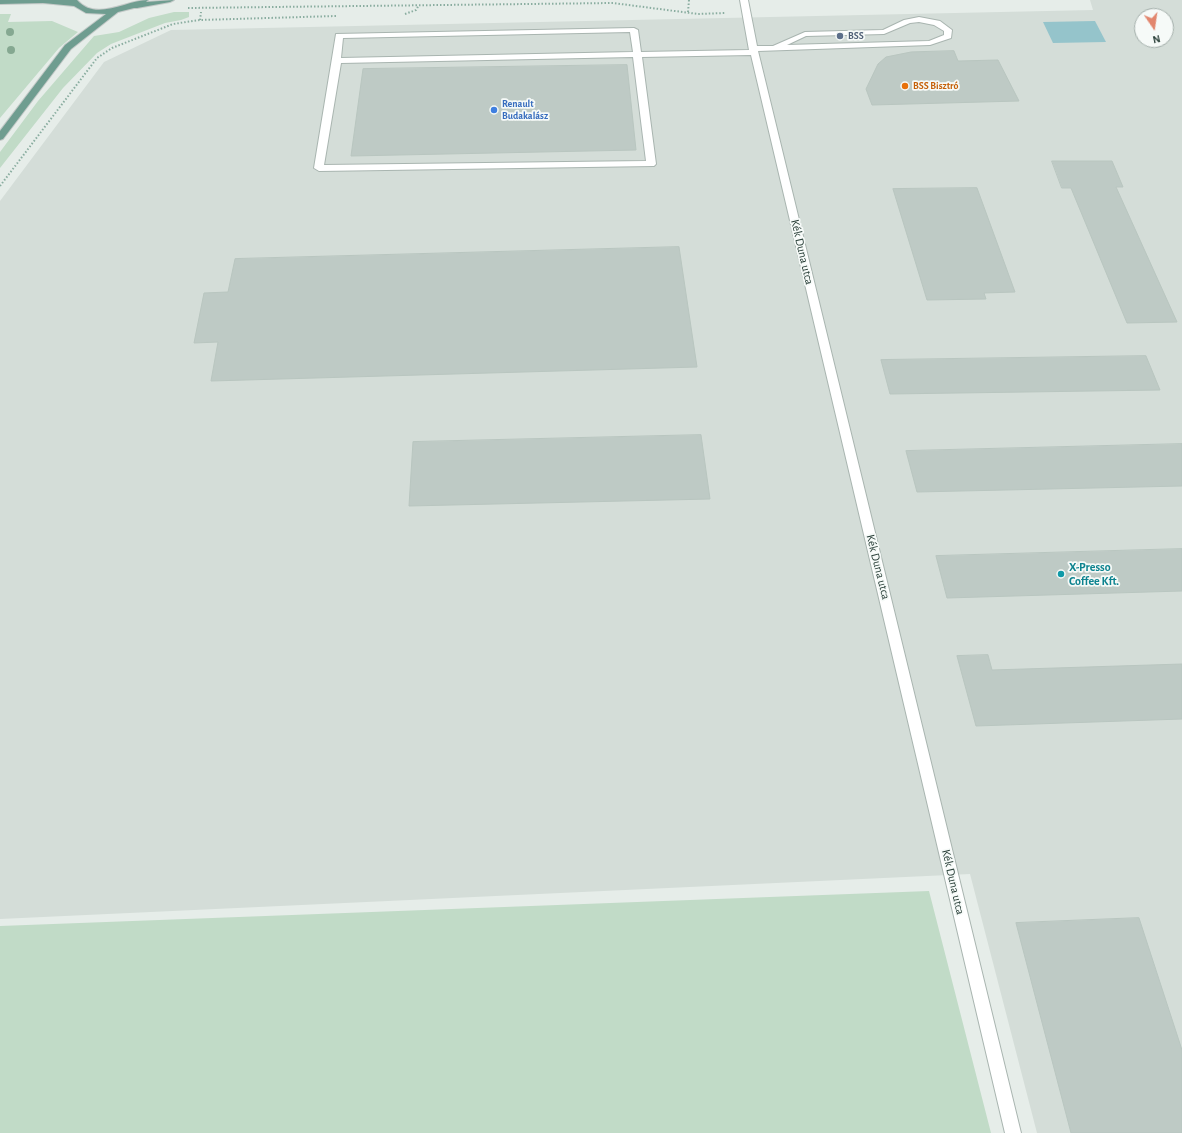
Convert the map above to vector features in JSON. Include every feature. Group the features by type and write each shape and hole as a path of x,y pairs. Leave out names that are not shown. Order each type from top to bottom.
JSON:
{"main road":[{"path":"132,7 144,0"},
{"path":"0,2 74,2 81,8 91,11 115,11 170,0"},
{"path":"0,137 68,47 115,11"}],"street":[{"name":"Kék Duna utca","path":"744,0 754,51 1013,1133"},
{"path":"337,61 637,55 754,51 775,48 930,43 948,36 948,30 935,21 923,19 911,20 900,25 894,30 884,32 805,34 775,48"},
{"path":"634,30 651,164 319,168 337,61 339,36 634,30"}],"path":[{"path":"688,12 689,0"},
{"path":"183,8 613,3 698,14 747,13"},
{"path":"399,14 407,14 416,10 419,5"},
{"path":"200,20 201,12"},
{"path":"0,186 97,58 112,48 144,34 173,24 200,20 339,16"}],"shaded area":[{"path":"1090,0 1182,0 1182,1133 1037,1133 970,874 0,919 0,201 104,62 171,30 1093,10"}],"green space":[{"path":"174,12 189,12 189,17 165,23 111,44 97,53 63,88 0,168 0,152 38,101 94,36 119,32 149,18"},
{"path":"0,14 11,14 8,22 52,21 78,32 59,48 0,118"},
{"path":"929,891 991,1133 0,1133 0,926"}],"water":[{"path":"1095,21 1106,42 1053,43 1043,22"}],"building":[{"path":"954,51 958,61 998,60 1019,101 872,105 866,89 878,64 886,57 911,52"},
{"name":"Renault Budakalász","path":"627,65 636,150 351,156 363,69"},
{"path":"1052,161 1112,161 1123,187 1116,187 1177,322 1127,323 1071,188 1062,188"},
{"path":"977,188 1015,292 984,293 986,299 927,300 893,189"},
{"path":"679,247 697,367 211,381 218,342 194,343 204,293 228,292 235,259"},
{"path":"1146,356 1160,390 890,394 881,360"},
{"path":"701,435 710,499 409,506 413,442"},
{"path":"1182,444 1182,486 917,492 906,451"},
{"name":"X-Presso Coffee Kft.","path":"1182,549 1182,591 947,598 936,556"},
{"path":"988,655 992,670 1182,664 1182,719 976,726 957,656"},
{"path":"1139,918 1182,1050 1182,1133 1071,1133 1016,923"}],"place":[{"name":"BSS","path":"840,36"},
{"name":"BSS Bisztró","path":"905,86"},
{"name":"Renault Budakalász","path":"494,110"},
{"name":"X-Presso Coffee Kft.","path":"1061,574"}]}
